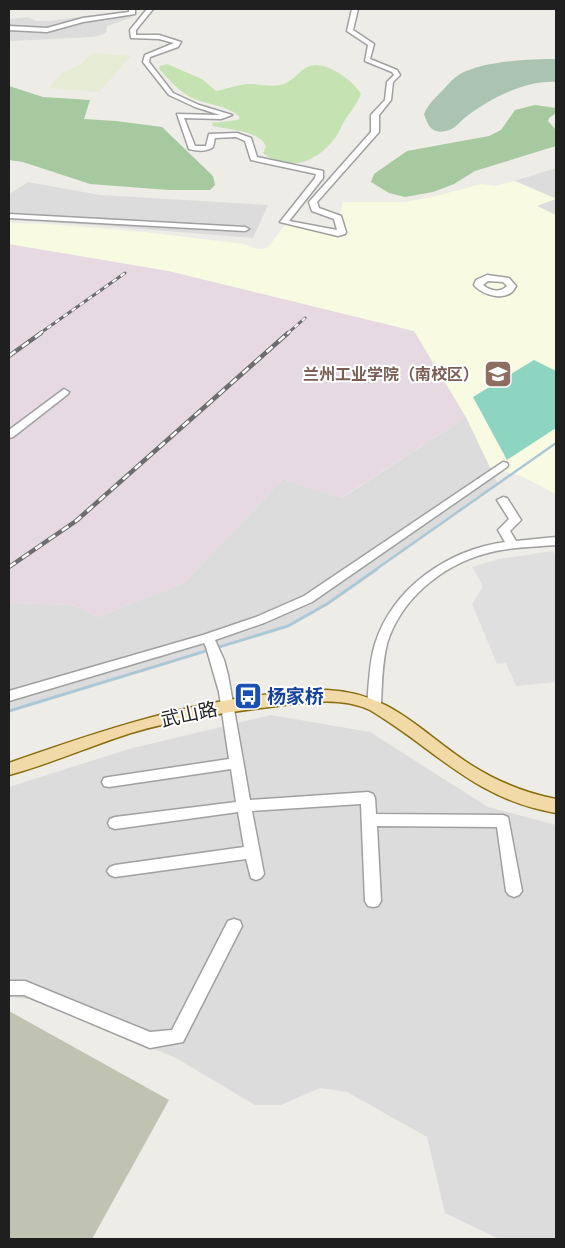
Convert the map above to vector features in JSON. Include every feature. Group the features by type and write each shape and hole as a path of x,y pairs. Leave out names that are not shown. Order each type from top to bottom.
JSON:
{"main road":[{"name":"武山路","path":"9,770 134,726 200,710 301,697 341,697 374,705 404,723 438,750 497,789 520,798 556,806"}],"street":[{"path":"9,28 47,30 83,20 130,14 133,13 132,9"},
{"path":"150,9 133,30 133,37 159,37 178,42 176,46 147,56 146,62 171,94 197,106 228,115 221,117 180,116 192,147 200,150 209,147 212,136 236,135 248,140 254,158 264,162 310,168 320,173 319,178 284,222 338,233 342,232 338,218 315,209 312,202 375,132 375,115 388,100 390,82 397,75 395,71 367,60 370,44 350,31 355,9"},
{"path":"9,216 245,229"},
{"path":"9,435 64,392"},
{"path":"9,696 209,641 308,599 503,465"},
{"path":"503,500 515,520 504,530 512,545"},
{"path":"374,705 381,645 391,619 414,589 439,570 479,551 512,545 556,542"},
{"path":"209,641 218,664 227,706 256,874"},
{"path":"109,782 237,764"},
{"path":"115,823 245,806 368,798 373,901"},
{"path":"369,820 503,821 514,891"},
{"path":"115,871 253,852"},
{"path":"9,988 25,988 150,1040 177,1037 234,926"}],"shaded area":[{"path":"129,11 133,17 107,26 106,33 94,37 9,41 9,19 28,17 36,21 49,21"},
{"path":"93,53 131,56 99,92 49,88 62,73 81,64"},
{"path":"556,59 556,82 533,84 509,92 476,109 449,130 441,132 434,130 427,122 424,114 429,105 460,74 481,66 520,60"},
{"path":"556,168 556,215 537,206 555,198 515,181"},
{"name":"兰州工业学院（南校区）","path":"515,181 556,199 537,206 556,215 556,494 521,476 490,467 466,417 414,331 169,271 9,244 10,223 144,232 244,244 257,249 263,249 268,247 286,224 347,234 340,214 343,202 405,202 482,184 495,186"},
{"path":"28,182 100,195 268,205 253,238 9,220 9,194"},
{"path":"9,244 169,271 414,331 466,417 341,498 283,479 184,583 98,617 72,605 9,603"},
{"path":"466,417 498,484 327,604 288,626 9,711 9,603 72,605 98,617 184,583 283,479 342,498"},
{"path":"553,551 556,558 556,682 516,686 506,663 497,664 472,604 483,586 472,567 499,559"},
{"path":"271,715 370,732 488,807 556,825 556,1239 499,1239 445,1213 427,1137 347,1092 320,1088 281,1105 255,1105 176,1058 29,999 9,997 9,787 129,749"},
{"path":"9,1011 169,1100 92,1239 9,1239"}],"green space":[{"path":"167,64 202,79 216,91 246,84 281,85 310,66 323,66 346,78 361,94 337,135 322,152 303,162 283,163 263,153 266,146 257,137 213,126 212,123 238,120 240,117 230,110 192,98 183,92 159,69 160,66"},
{"path":"9,86 43,97 90,100 84,119 162,127 213,176 215,185 210,190 169,190 90,184 23,162 9,160"},
{"path":"535,105 556,108 556,113 548,121 556,130 556,146 475,171 454,184 433,192 405,197 389,193 371,182 374,174 407,151 489,136 501,130 515,110"},
{"path":"534,360 556,371 556,428 507,460 473,397"}],"waterway":[{"path":"375,570 556,443"},
{"path":"9,711 288,626 327,604 377,569"}],"railway":[{"path":"39,334 125,273"},
{"path":"287,334 305,318"},
{"path":"9,356 41,333"},
{"path":"9,567 76,521 288,333"}],"place":[{"name":"兰州工业学院（南校区）","path":"498,374"},
{"name":"杨家桥","path":"248,696"}]}
